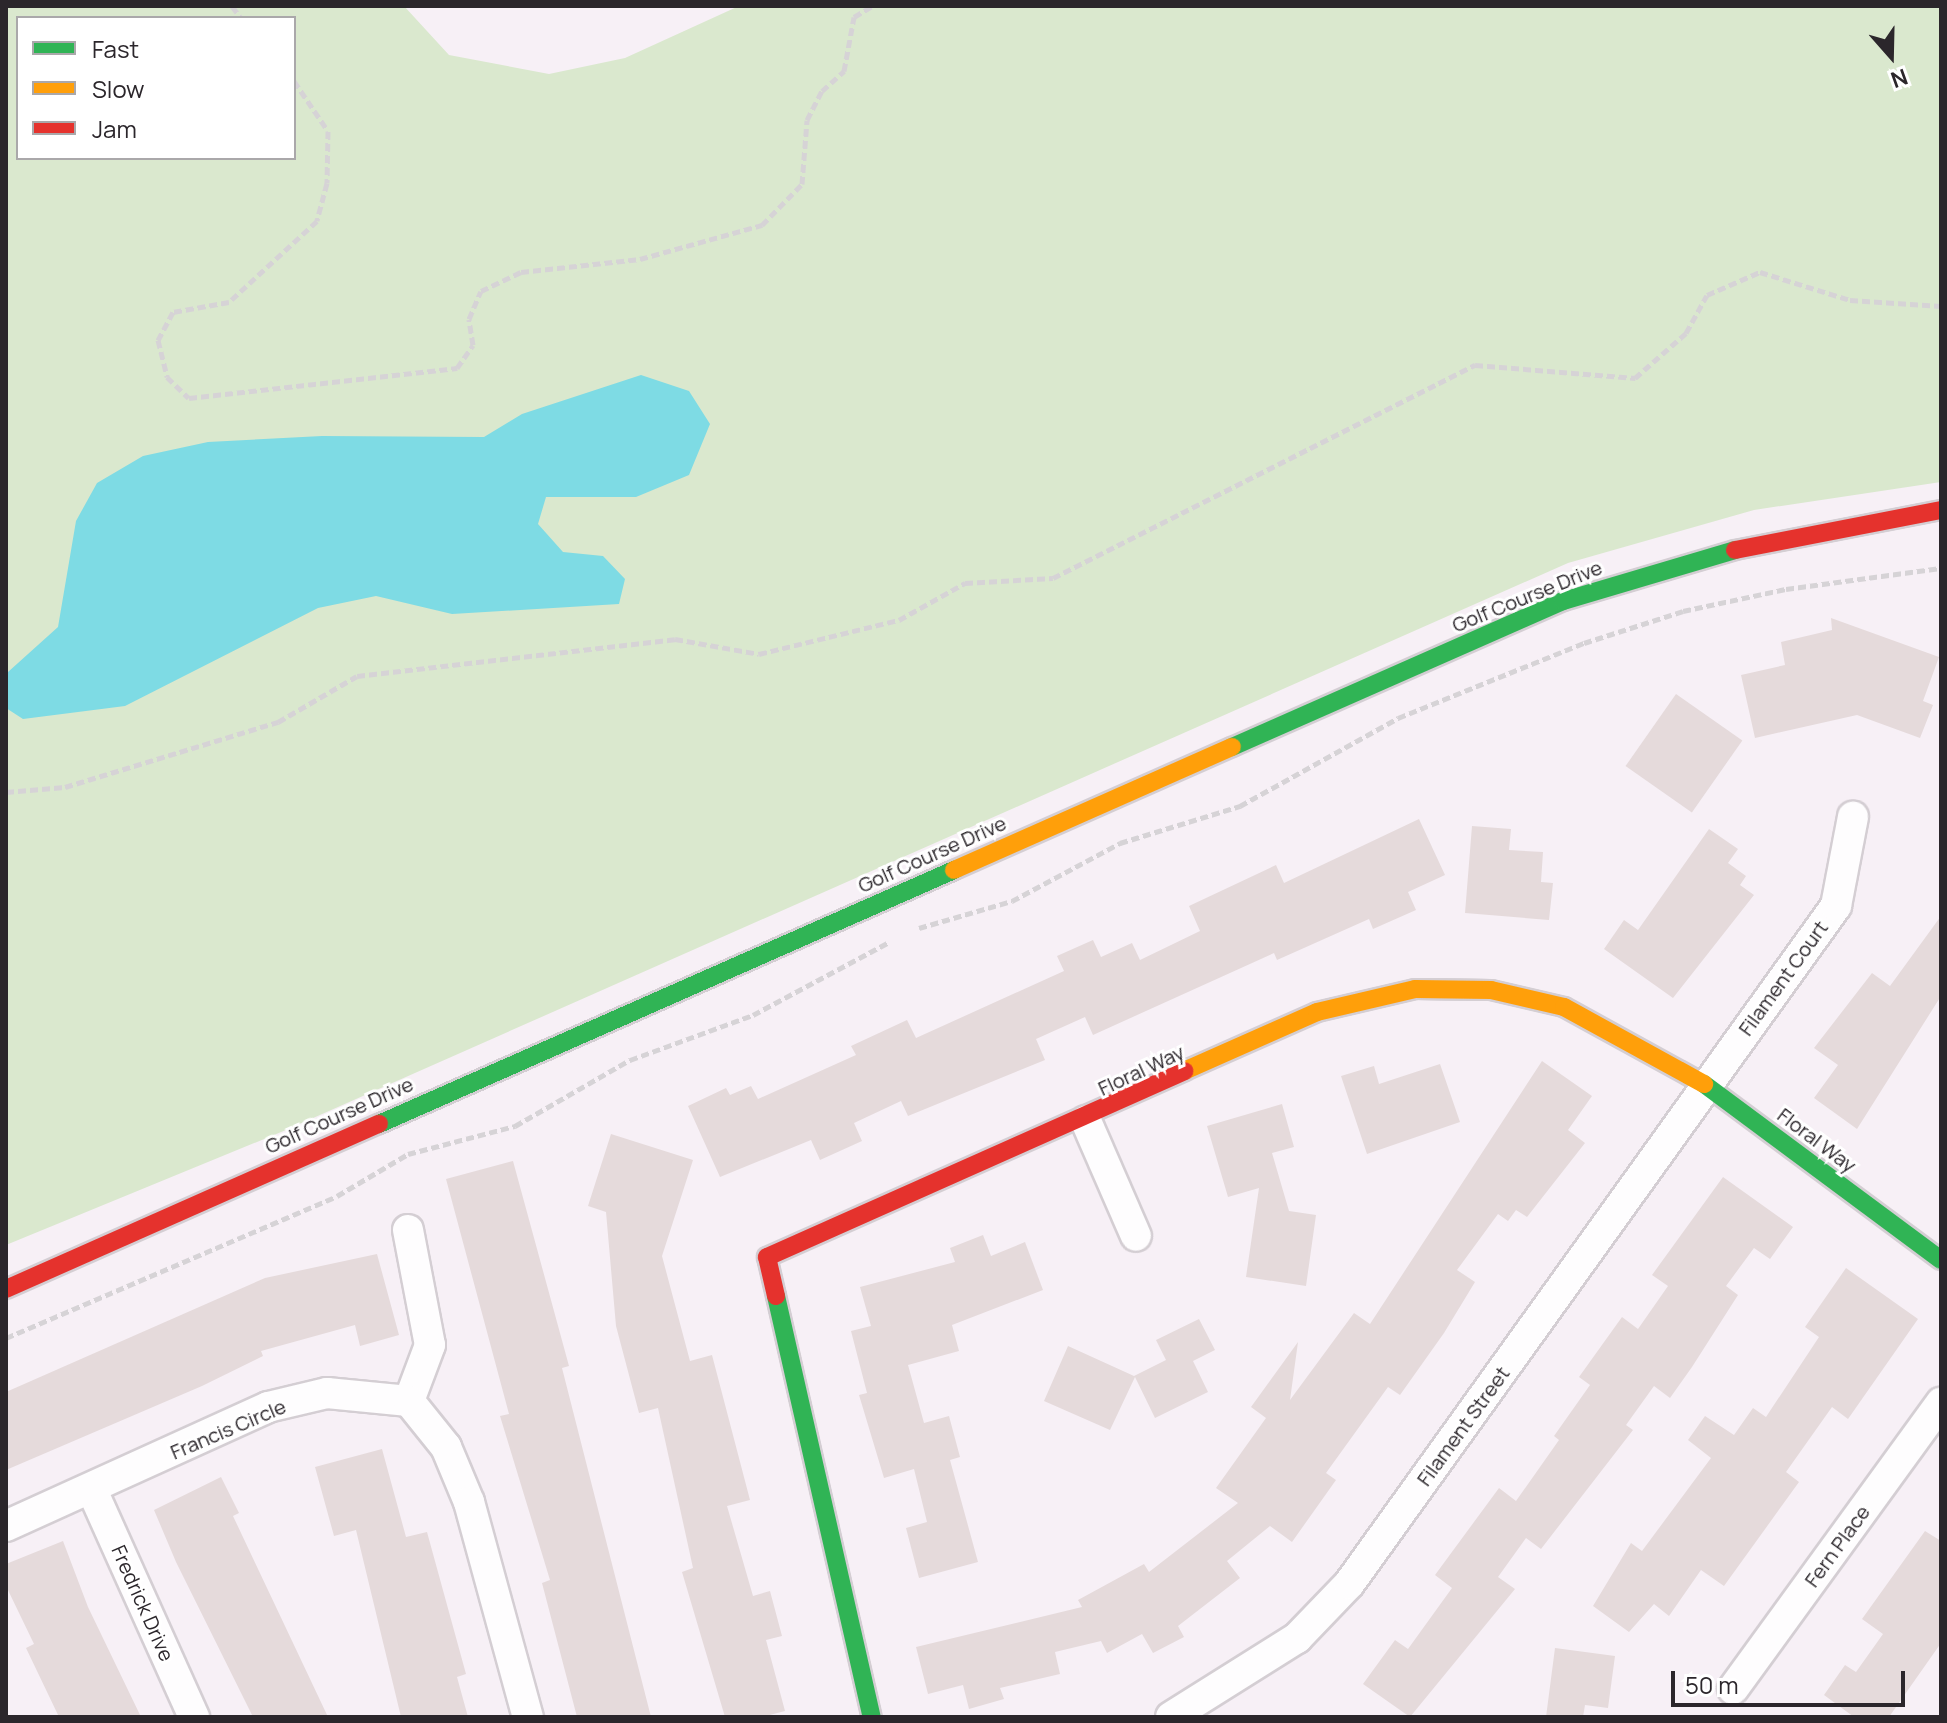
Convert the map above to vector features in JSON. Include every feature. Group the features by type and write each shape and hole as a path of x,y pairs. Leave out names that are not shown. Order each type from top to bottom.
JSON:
{"street":[{"name":"Golf Course Drive","path":"6,1289 1563,601 1686,560 1941,510"},
{"name":"Golf Course Drive","path":"1895,521 1941,522"},
{"name":"Filament Court","path":"1706,1085 1836,906 1853,817"},
{"name":"Floral Way","path":"872,1717 767,1257 1086,1121 1317,1012 1415,989 1491,990 1564,1007 1706,1085 1941,1260"},
{"name":"Filament Street","path":"1171,1717 1297,1638 1349,1584 1706,1085"},
{"path":"1086,1121 1136,1236"},
{"path":"408,1230 430,1345 409,1401 446,1447 469,1502 528,1717"},
{"name":"Francis Circle","path":"6,1526 92,1490 268,1407 327,1393 409,1401"},
{"name":"Fern Place","path":"1733,1689 1941,1403"},
{"name":"Fredrick Drive","path":"92,1490 194,1717"}],"path":[{"path":"296,84 328,131 327,183 317,221 229,302 173,312 158,340 167,377 189,398 457,368 473,345 469,319 481,291 521,272 640,259 762,225 802,184 807,120 822,91 844,71 854,17 872,6"},
{"path":"6,792 65,787 278,722 357,676 675,639 759,654 899,620 965,583 1053,578 1475,365 1635,378 1686,333 1707,295 1760,272 1850,300 1941,306"},
{"path":"908,932 1012,901 1120,843 1240,806 1398,718 1584,643 1756,595 1941,568"},
{"path":"6,1338 337,1196 408,1154 515,1126 630,1060 753,1015 894,939"}],"green space":[{"path":"6,6 404,6 449,55 549,74 625,58 739,6 1941,6 1941,482 1754,510 1568,563 286,1130 6,1245"}],"water":[{"path":"641,375 689,391 710,424 689,475 636,497 546,497 538,524 563,552 603,556 625,579 619,604 452,614 376,596 318,608 125,706 23,719 6,708 8,672 58,627 76,521 97,483 143,456 208,442 322,436 484,437 522,414"}],"building":[{"path":"1831,618 1939,657 1923,701 1933,705 1920,738 1857,715 1755,738 1741,675 1785,665 1781,642 1832,630"},
{"path":"1676,694 1742,740 1692,813 1626,766"},
{"path":"1419,819 1445,875 1408,892 1416,910 1373,929 1369,919 1277,960 1274,953 1093,1035 1085,1017 1036,1039 1045,1060 908,1116 901,1101 854,1123 862,1141 820,1160 811,1140 720,1177 688,1106 726,1088 730,1095 751,1086 758,1099 856,1055 851,1046 907,1020 916,1038 1064,971 1057,956 1093,940 1101,957 1132,943 1140,960 1200,931 1189,906 1276,865 1284,883"},
{"path":"1472,826 1511,829 1509,850 1543,852 1541,882 1553,883 1549,920 1465,913"},
{"path":"1709,829 1738,849 1728,863 1746,876 1740,885 1754,895 1673,998 1604,949 1624,920 1638,930"},
{"path":"1941,916 1941,996 1857,1129 1814,1098 1838,1065 1814,1048 1872,973 1890,986"},
{"path":"1542,1061 1592,1096 1568,1130 1585,1143 1527,1217 1516,1210 1508,1221 1498,1214 1457,1270 1475,1282 1444,1333 1400,1395 1388,1387 1326,1473 1336,1480 1292,1542 1270,1526 1227,1561 1240,1578 1178,1626 1184,1637 1153,1653 1142,1634 1107,1653 1101,1641 1055,1652 1060,1674 1000,1688 1004,1699 969,1709 963,1685 928,1694 916,1647 1082,1607 1078,1600 1144,1564 1149,1572 1238,1503 1216,1488 1266,1418 1251,1407 1298,1342 1290,1400 1354,1313 1370,1324"},
{"path":"1440,1064 1460,1122 1367,1154 1341,1076 1374,1066 1379,1084"},
{"path":"1282,1104 1294,1147 1272,1153 1289,1211 1316,1215 1306,1286 1246,1277 1259,1188 1228,1197 1207,1126"},
{"path":"611,1134 693,1160 662,1256 690,1361 712,1355 750,1500 727,1506 753,1596 770,1591 782,1636 766,1640 785,1711 762,1717 725,1717 682,1572 693,1568 658,1408 639,1413 616,1326 606,1212 588,1206"},
{"path":"513,1161 569,1366 562,1368 651,1717 577,1717 542,1583 550,1580 500,1416 509,1414 446,1179"},
{"path":"1723,1177 1793,1227 1770,1259 1754,1248 1726,1286 1738,1295 1692,1367 1670,1398 1654,1386 1626,1425 1633,1430 1541,1549 1526,1538 1498,1577 1515,1589 1410,1717 1363,1684 1395,1640 1408,1649 1452,1588 1435,1575 1499,1488 1516,1501 1559,1440 1554,1436 1590,1385 1579,1377 1622,1317 1638,1329 1668,1286 1652,1275"},
{"path":"983,1235 991,1256 1025,1242 1043,1290 952,1325 959,1351 908,1365 924,1423 949,1416 960,1457 950,1460 978,1562 919,1578 906,1528 927,1522 914,1469 884,1478 859,1395 867,1393 851,1331 871,1326 860,1287 955,1262 950,1248"},
{"path":"377,1254 399,1335 360,1346 355,1325 261,1351 263,1356 202,1386 6,1470 6,1392 265,1278"},
{"path":"1846,1268 1918,1319 1848,1419 1832,1407 1786,1472 1799,1482 1724,1586 1701,1570 1669,1616 1654,1604 1629,1632 1593,1606 1631,1543 1642,1551 1711,1458 1688,1440 1705,1416 1734,1435 1753,1408 1766,1417 1819,1337 1805,1327"},
{"path":"1199,1319 1215,1350 1193,1361 1208,1392 1155,1418 1135,1377 1110,1430 1044,1401 1068,1346 1134,1376 1166,1360 1156,1340"},
{"path":"382,1449 406,1537 427,1532 466,1674 457,1677 468,1717 401,1717 356,1530 334,1536 315,1467"},
{"path":"221,1477 239,1513 233,1516 328,1717 253,1717 176,1562 154,1510"},
{"path":"1925,1531 1941,1541 1941,1643 1889,1717 1854,1717 1824,1695 1845,1665 1856,1672 1883,1634 1862,1619"},
{"path":"63,1541 88,1607 141,1717 59,1717 26,1648 34,1644 6,1586 6,1564"},
{"path":"1555,1648 1615,1656 1608,1708 1585,1705 1583,1717 1546,1717"}],"traffic: fast":[{"path":"1232,747 1563,601 1735,550"},
{"path":"379,1124 954,870"},
{"path":"1704,1084 1941,1260"},
{"path":"776,1296 872,1717"}],"traffic: slow":[{"path":"954,870 1232,747"},
{"path":"1184,1071 1317,1012 1415,989 1491,990 1564,1007 1704,1084"}],"traffic: jam":[{"path":"1735,550 1941,510"},
{"path":"776,1296 767,1257 1184,1071"},
{"path":"6,1289 379,1124"}]}
